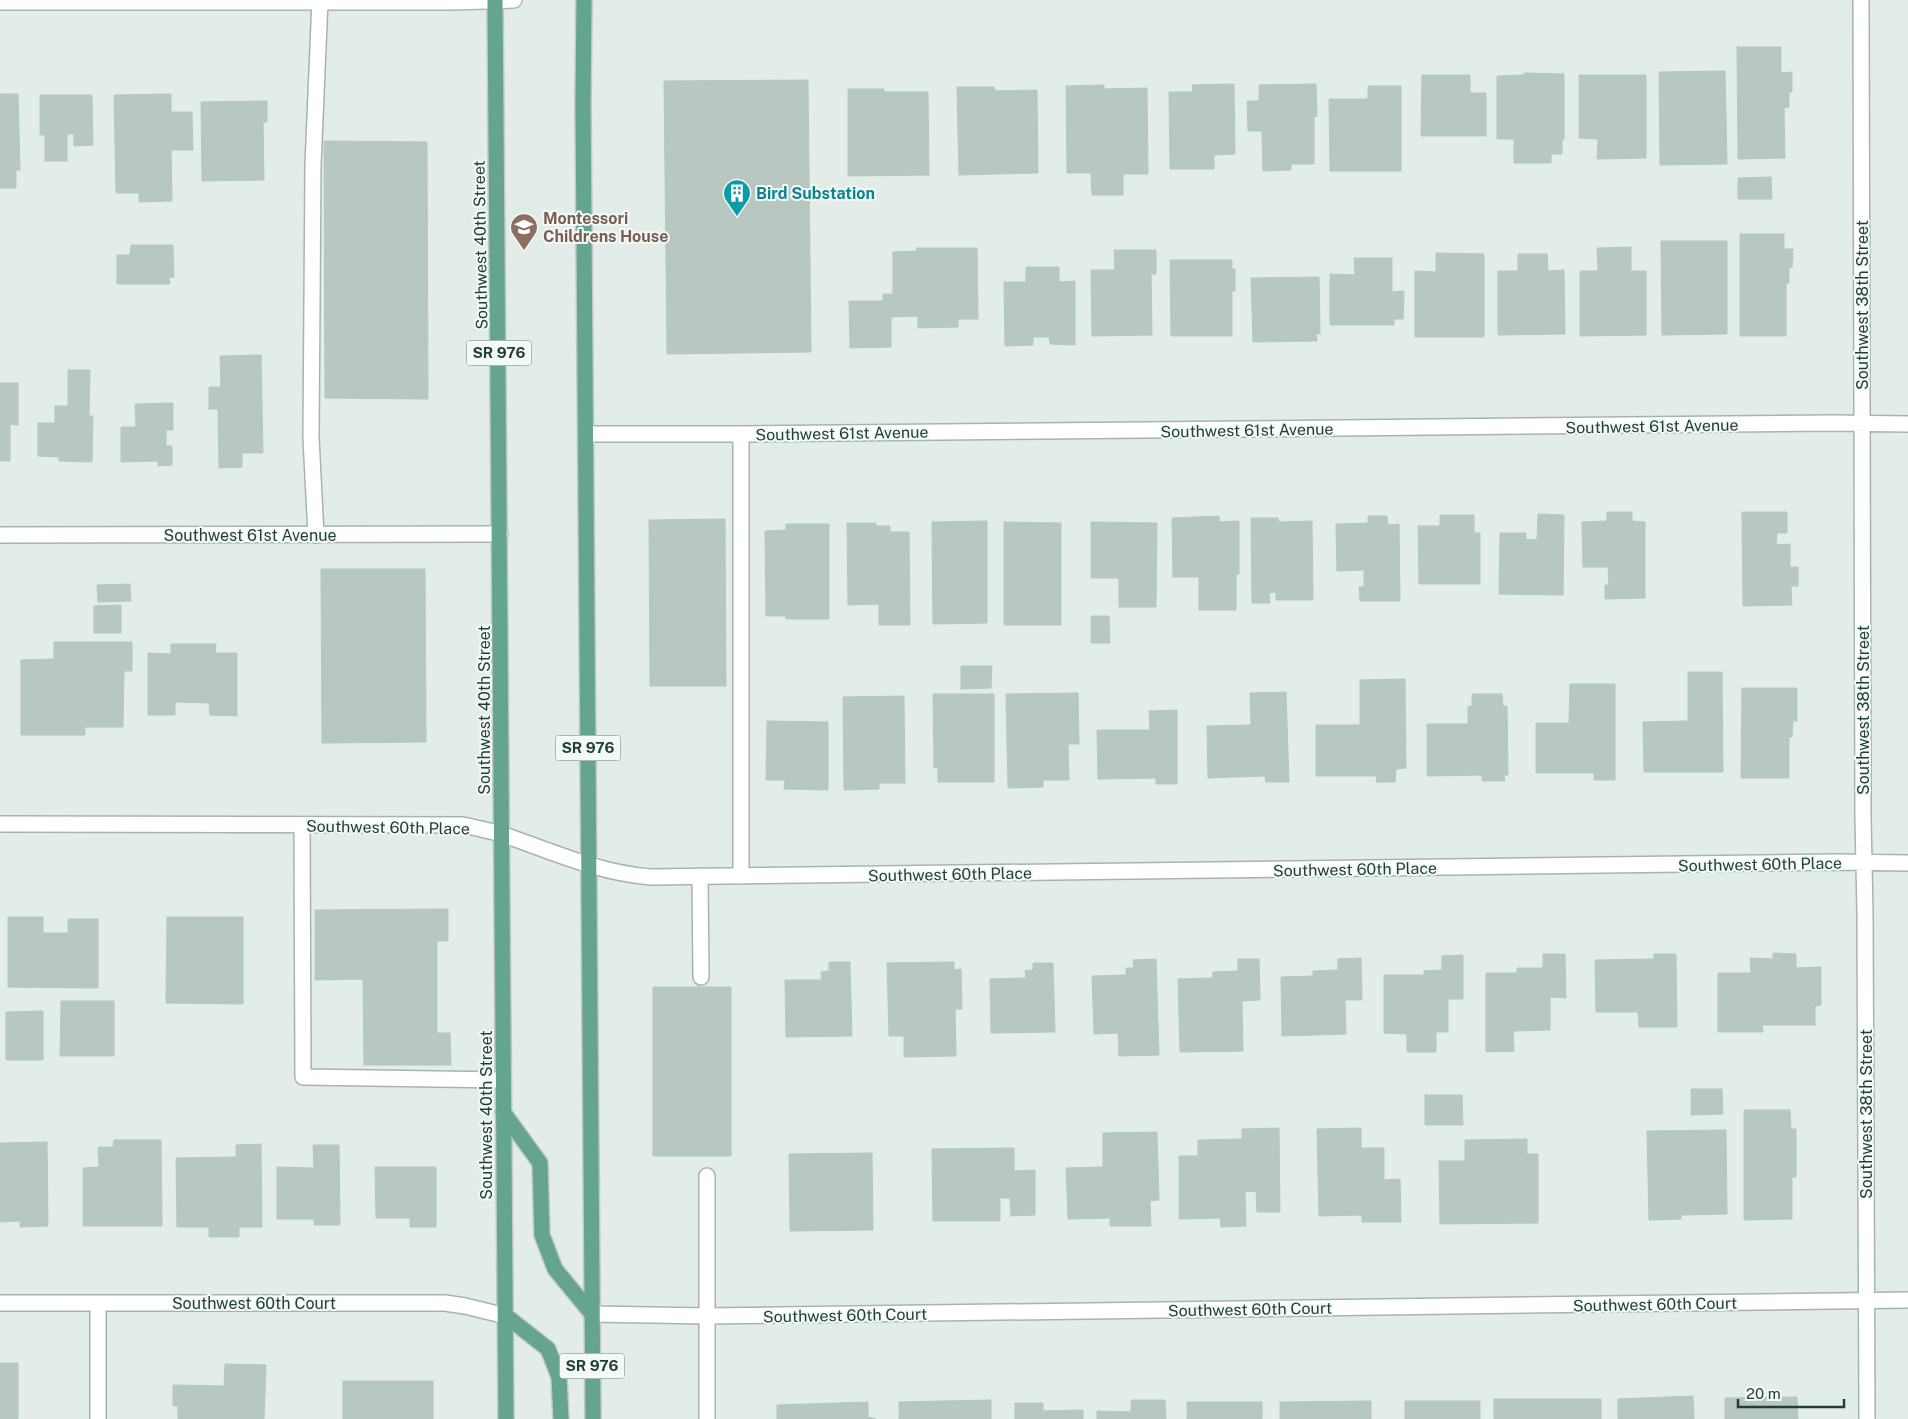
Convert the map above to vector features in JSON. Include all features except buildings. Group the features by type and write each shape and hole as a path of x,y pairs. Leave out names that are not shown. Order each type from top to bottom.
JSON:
{"main road":[{"name":"Southwest 40th Street","path":"496,0 506,1419"},
{"name":"SR 976","path":"584,0 592,1419"},
{"path":"503,1112 540,1163 542,1235 555,1269 592,1314"},
{"path":"506,1316 548,1349 559,1377 561,1419"}],"street":[{"path":"0,2 514,0"},
{"name":"Southwest 38th Street","path":"1861,0 1868,1419"},
{"path":"316,535 311,428 313,165 320,1"},
{"name":"Southwest 61st Avenue","path":"586,434 1908,424"},
{"path":"741,434 741,876"},
{"name":"Southwest 61st Avenue","path":"0,535 500,534"},
{"name":"Southwest 60th Place","path":"0,824 463,825 502,834 588,866 634,876 1908,863"},
{"path":"302,825 303,1077 503,1080"},
{"path":"700,876 701,977"},
{"path":"707,1176 707,1419"},
{"name":"Southwest 60th Court","path":"592,1314 708,1316 1908,1300"},
{"name":"Southwest 60th Court","path":"0,1303 445,1304 465,1306 506,1316"},
{"path":"98,1303 98,1419"}],"place":[{"name":"Bird Substation","path":"737,217"},
{"name":"Montessori Childrens House","path":"524,251"}]}
